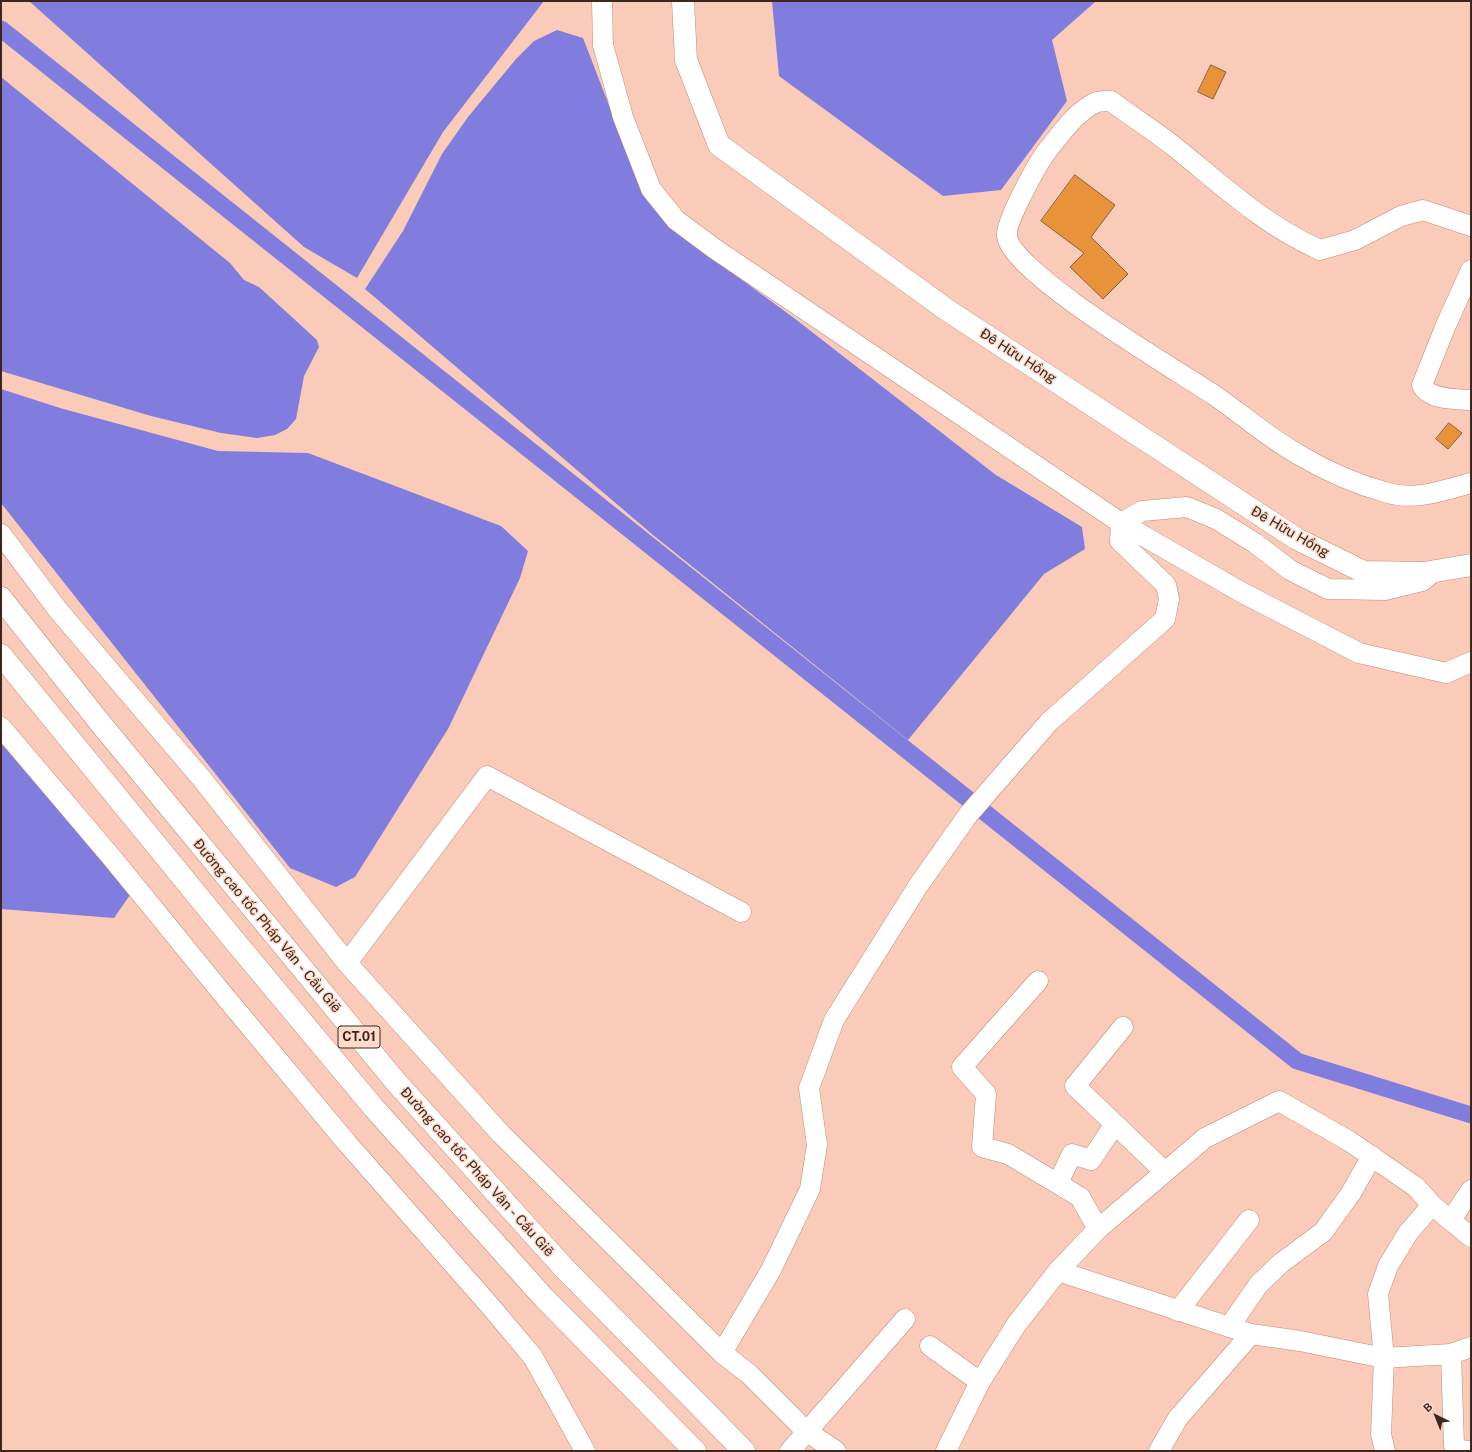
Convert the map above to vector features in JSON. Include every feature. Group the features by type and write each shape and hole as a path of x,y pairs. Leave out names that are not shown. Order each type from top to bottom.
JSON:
{"main road":[{"name":"Đê Hữu Hồng","path":"683,1 686,60 719,145 947,310 1297,539 1364,572 1424,573 1471,565"},
{"name":"Đường cao tốc Pháp Vân - Cầu Giẽ","path":"1,598 100,724 396,1082 565,1269 744,1451"},
{"name":"CT.01","path":"1,655 228,934 374,1108 544,1298 695,1451"}],"street":[{"path":"602,1 603,45 623,117 651,189 676,220 715,249 1121,523 1241,592 1359,654 1446,673 1471,662"},
{"path":"1471,226 1422,210 1401,216 1355,240 1320,250 1302,242 1264,220 1222,188 1175,147 1111,101 1098,102 1083,111 1063,131 1043,156 1028,181 1006,236 1011,248 1024,262 1065,297 1146,352 1212,394 1276,441 1301,457 1338,475 1391,494 1414,496 1471,483"},
{"path":"1471,270 1446,325 1422,385 1425,391 1431,395 1471,400"},
{"path":"1121,523 1142,511 1187,508 1216,519 1255,542 1290,570 1328,589 1385,590 1422,581 1435,571"},
{"path":"722,1353 771,1270 810,1189 817,1145 809,1088 834,1020 918,886 968,815 1049,722 1165,619 1170,599 1166,585 1120,541 1121,523"},
{"path":"1,534 58,610 202,780 347,963 501,1134 722,1353 749,1374 806,1431 836,1451"},
{"path":"1,727 113,859 347,1143 533,1357 585,1451"},
{"path":"347,963 487,776 741,912"},
{"path":"1038,982 962,1067 986,1094 982,1147 1008,1154 1080,1196 1098,1229"},
{"path":"1124,1027 1075,1086 1165,1172"},
{"path":"946,1451 980,1382 1016,1325 1058,1271 1098,1229 1205,1138 1279,1101 1349,1141 1416,1187 1432,1205 1471,1237"},
{"path":"1058,1183 1072,1154 1091,1160 1115,1124"},
{"path":"1229,1327 1259,1284 1281,1263 1323,1232 1351,1193 1372,1156"},
{"path":"1451,1220 1471,1190"},
{"path":"1385,1451 1381,1434 1384,1358 1378,1294 1388,1266 1400,1246 1408,1233 1432,1205"},
{"path":"1178,1310 1249,1220"},
{"path":"1058,1271 1251,1334 1300,1341 1384,1358 1451,1354 1471,1348"},
{"path":"790,1451 905,1319"},
{"path":"1159,1451 1178,1418 1251,1334"},
{"path":"930,1346 980,1382"},
{"path":"1451,1354 1454,1445 1456,1450 1471,1451"},
{"path":"806,1431 815,1451"}],"shaded area":[{"path":"29,1 544,1 443,132 357,278 304,247"},
{"path":"772,1 1095,2 1052,40 1067,101 1001,190 943,196 779,76"},
{"path":"557,30 583,38 617,126 705,253 794,318 996,475 1082,527 1085,549 1044,574 908,740 653,535 365,289 403,231 442,154 468,117 516,59 534,41"},
{"path":"1,77 230,263 244,280 259,287 317,340 319,347 304,376 296,419 287,429 275,435 257,438 221,433 151,416 1,371"},
{"path":"1,389 60,408 218,451 308,453 501,526 528,551 520,578 448,729 355,877 336,887 290,868 1,503"},
{"path":"1,741 130,895 114,918 1,909"}],"building":[{"path":"1211,65 1226,72 1213,99 1198,92"},
{"path":"1075,175 1115,205 1091,237 1128,274 1103,299 1070,267 1084,253 1041,221"},
{"path":"1449,423 1462,433 1448,449 1436,439"}],"waterway":[{"path":"1,29 1297,1061 1471,1115"}]}
